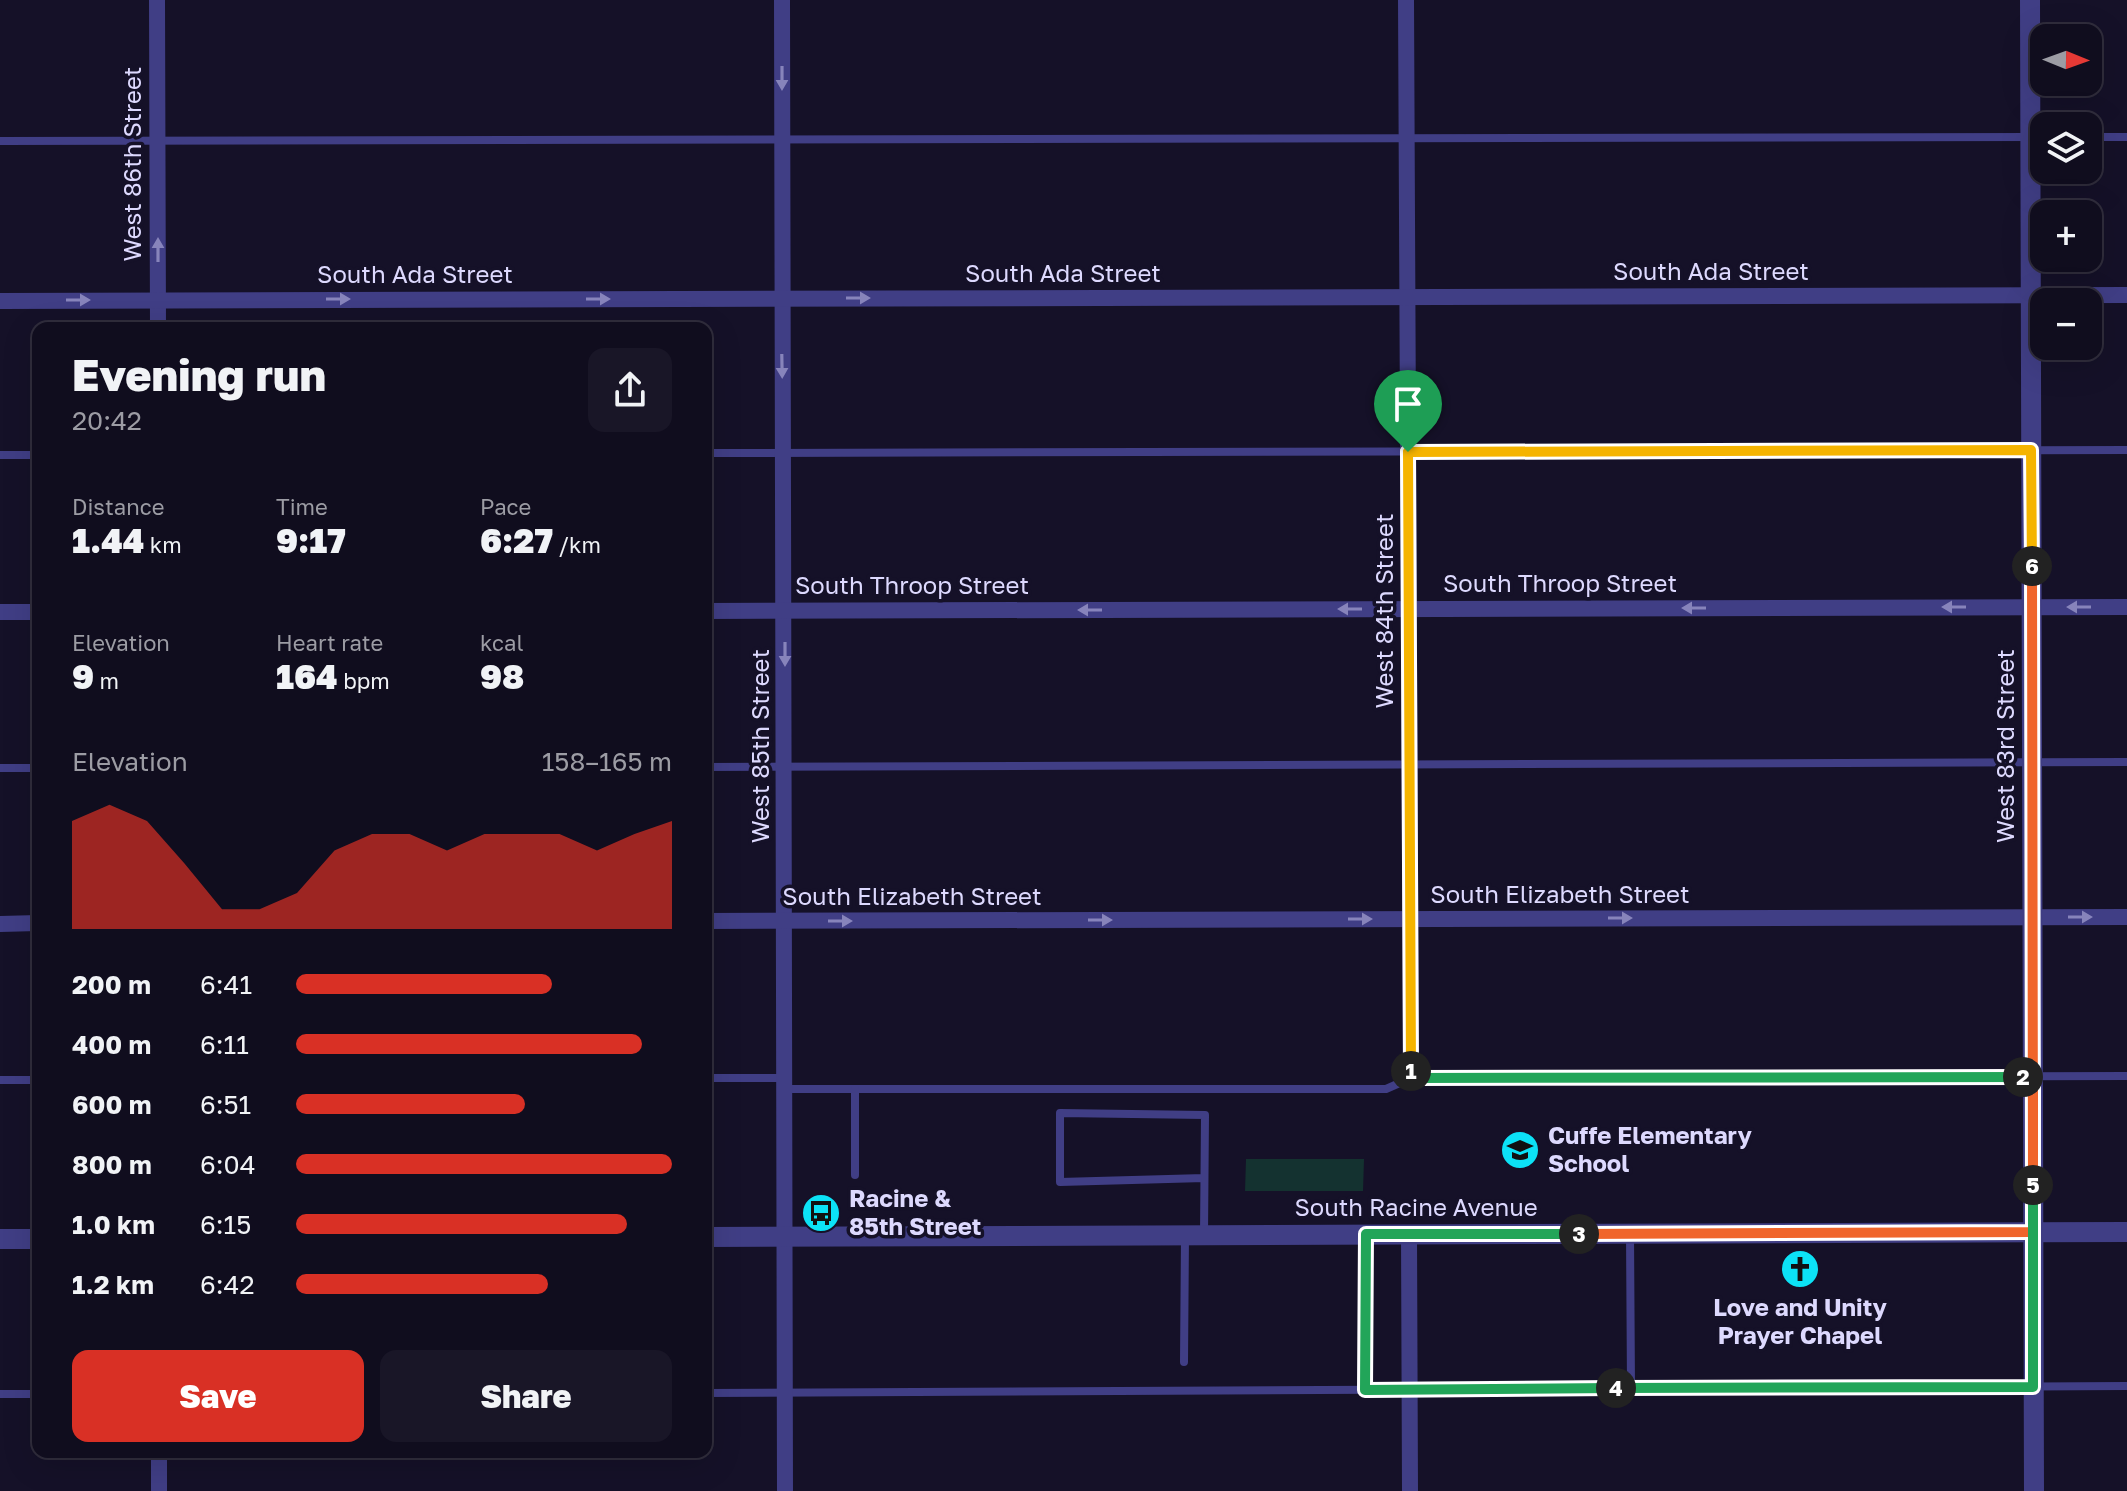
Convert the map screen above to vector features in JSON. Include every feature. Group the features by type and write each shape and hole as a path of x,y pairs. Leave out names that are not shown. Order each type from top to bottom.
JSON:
{"street":[{"name":"West 86th Street","path":"157,0 158,322"},
{"name":"West 85th Street","path":"782,0 785,1491"},
{"name":"West 84th Street","path":"1406,0 1411,1078"},
{"name":"West 83rd Street","path":"2030,0 2036,112"},
{"name":"West 83rd Street","path":"2031,288 2035,184"},
{"name":"South Ada Street","path":"0,301 2030,295"},
{"name":"South Ada Street","path":"2102,295 2127,295"},
{"name":"West 83rd Street","path":"2031,360 2034,1491"},
{"name":"South Throop Street","path":"712,611 2127,607"},
{"path":"0,612 32,612"},
{"name":"South Elizabeth Street","path":"712,921 2127,917"},
{"path":"0,924 32,923"},
{"name":"South Racine Avenue","path":"712,1237 2127,1232"},
{"path":"1409,1234 1410,1491"},
{"path":"0,1239 32,1239"},
{"path":"159,1458 159,1491"}],"lane":[{"path":"0,141 2030,137"},
{"path":"2102,137 2127,137"},
{"path":"712,453 2127,450"},
{"path":"0,455 32,455"},
{"path":"712,767 2127,762"},
{"path":"0,768 32,768"},
{"path":"712,1078 855,1089 1386,1089 1411,1078 2127,1076"},
{"path":"0,1080 32,1080"},
{"path":"855,1089 855,1175"},
{"path":"1184,1362 1194,1235 1204,1178 1205,1115 1060,1113 1060,1182 1204,1178"},
{"path":"1630,1233 1631,1388"},
{"path":"1365,1390 1366,1234"},
{"path":"712,1393 2127,1386"},
{"path":"0,1394 32,1394"}],"green space":[{"path":"1246,1159 1364,1159 1363,1191 1245,1191"}],"place":[{"name":"Cuffe Elementary School","path":"1520,1150"},
{"name":"Racine & 85th Street","path":"821,1213"},
{"name":"Love and Unity Prayer Chapel","path":"1800,1269"}],"route":[{"path":"1408,452 1411,1078 2033,1077 2033,1232 1366,1234 1365,1390 2033,1387 2033,1139 2031,450 1408,452"}]}
